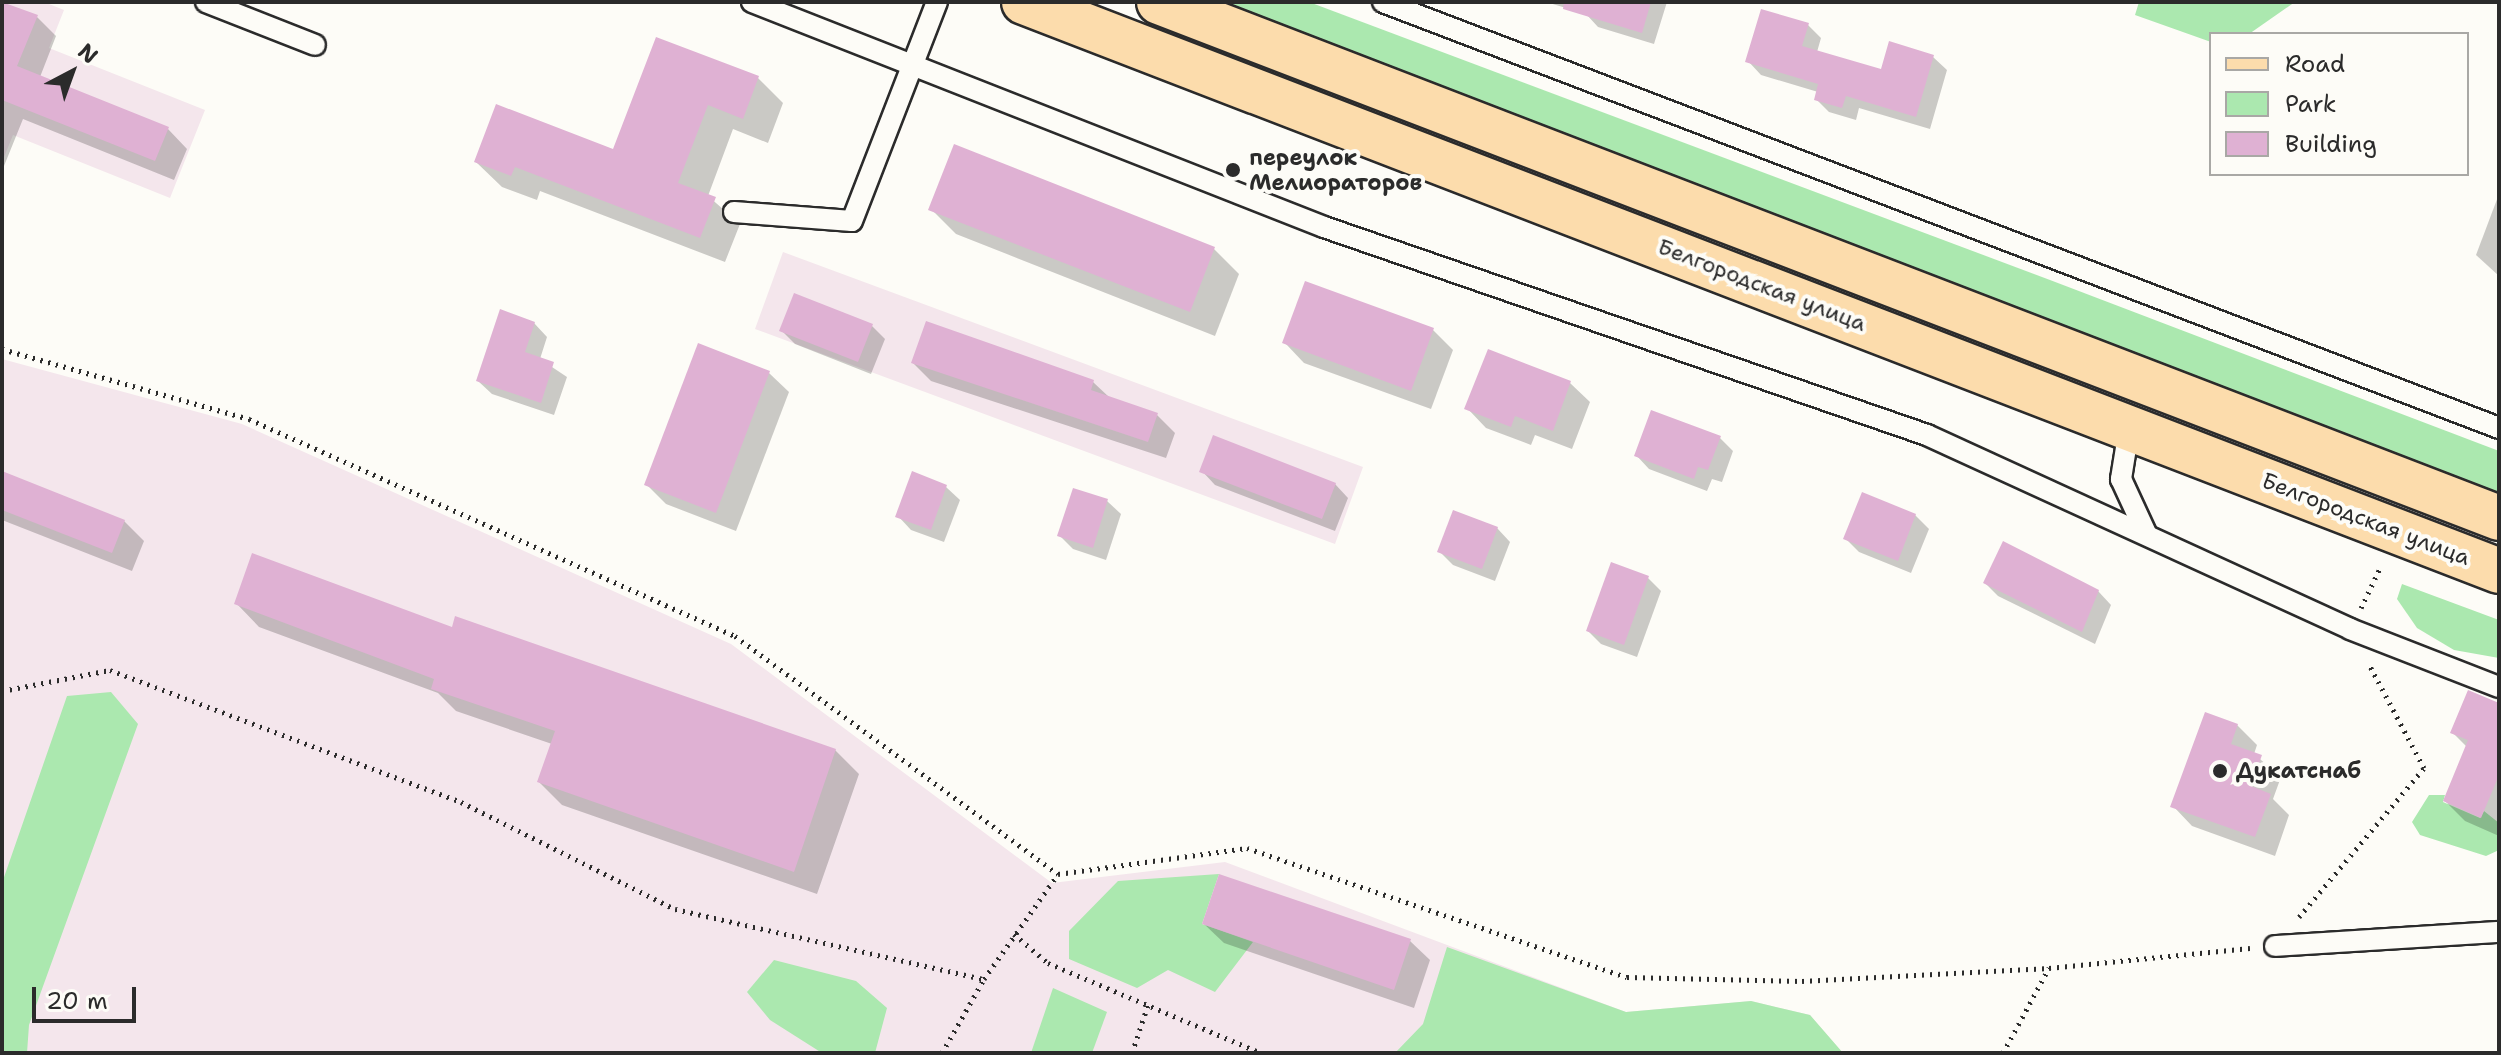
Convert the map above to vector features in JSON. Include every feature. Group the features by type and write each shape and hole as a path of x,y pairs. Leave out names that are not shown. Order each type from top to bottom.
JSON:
{"main road":[{"name":"Белгородская улица","path":"1024,2 2499,571"},
{"path":"1161,2 2499,518"}],"lane":[{"path":"206,2 315,45"},
{"path":"752,2 1324,227 1927,435 2350,629 2499,687"},
{"path":"734,212 852,221 937,2"},
{"path":"1383,2 2499,428"},
{"path":"2195,452 2212,407"},
{"path":"2129,429 2121,479 2146,533"},
{"path":"2275,946 2499,932"}],"path":[{"path":"2,349 249,419 735,636 1058,874 1247,848 1627,977 1802,981 2049,968 2275,946 2424,768 2350,629 2397,532"},
{"path":"2,691 110,670 461,802 675,909 984,979"},
{"path":"942,1053 984,979 1058,874"},
{"path":"1014,934 1048,963 1261,1053"},
{"path":"2003,1053 2049,968"},
{"path":"1132,1053 1148,1005"}],"shaded area":[{"path":"2,2 44,2 64,10 49,48 205,110 170,198 13,135 2,162"},
{"path":"783,252 1363,467 1335,544 755,329"},
{"path":"2,359 242,424 731,644 1052,883 1225,862 1626,1012 1751,1001 1810,1015 1843,1053 2,1053"}],"green space":[{"path":"1194,2 1309,2 2050,280 2499,451 2499,497"},
{"path":"2139,2 2295,2 2252,32 2209,32 2209,41 2135,15"},
{"path":"2402,584 2499,620 2499,658 2454,650 2417,628 2397,599"},
{"path":"111,692 138,724 29,1025 27,1053 2,1053 2,883 67,696"},
{"path":"2429,795 2445,795 2443,802 2480,818 2484,811 2499,823 2499,850 2486,856 2420,835 2412,822"},
{"path":"1219,874 1202,924 1253,942 1215,992 1168,970 1137,988 1069,959 1069,931 1118,881"},
{"path":"1447,947 1626,1012 1751,1001 1810,1015 1843,1053 1395,1053 1423,1024"},
{"path":"774,960 856,981 887,1008 875,1053 822,1053 770,1020 747,992"},
{"path":"1053,988 1107,1012 1092,1053 1031,1053"}],"building":[{"path":"2,2 38,15 17,66 169,127 155,161 2,100"},
{"path":"1564,2 1651,2 1642,33 1563,9"},
{"path":"1761,9 1809,23 1802,46 1881,69 1889,41 1934,55 1916,117 1846,96 1842,108 1814,100 1818,84 1745,62"},
{"path":"656,37 759,76 743,119 708,105 678,183 716,197 700,238 515,167 511,176 474,162 496,104 613,149"},
{"path":"954,144 1215,247 1190,312 928,210"},
{"path":"1305,281 1434,328 1411,391 1282,343"},
{"path":"794,293 873,324 858,362 779,331"},
{"path":"500,309 535,322 525,352 554,362 541,403 476,381"},
{"path":"926,321 1094,380 1091,390 1158,413 1148,442 911,363"},
{"path":"698,343 770,371 716,513 644,485"},
{"path":"1488,349 1571,381 1553,431 1515,416 1511,427 1464,409"},
{"path":"1651,410 1721,436 1708,470 1698,467 1694,479 1634,456"},
{"path":"1213,435 1336,483 1322,519 1199,472"},
{"path":"2,471 125,520 112,553 2,510"},
{"path":"912,471 947,485 931,530 895,517"},
{"path":"1073,488 1108,499 1093,548 1057,536"},
{"path":"1862,492 1916,514 1898,561 1843,539"},
{"path":"1453,510 1498,527 1482,569 1437,552"},
{"path":"2003,541 2099,590 2082,632 1983,583"},
{"path":"252,553 452,627 455,616 836,749 794,872 537,782 555,731 431,689 434,679 234,604"},
{"path":"1611,562 1649,576 1624,645 1586,631"},
{"path":"2468,690 2499,703 2499,775 2481,818 2443,801 2468,740 2450,733"},
{"name":"Дукатснаб","path":"2205,712 2238,724 2231,744 2262,755 2251,786 2271,794 2255,837 2170,807"},
{"path":"1219,874 1411,939 1394,990 1202,924"}],"place":[{"name":"переулок Мелиораторов","path":"1233,170"},
{"name":"Дукатснаб","path":"2220,771"}]}
